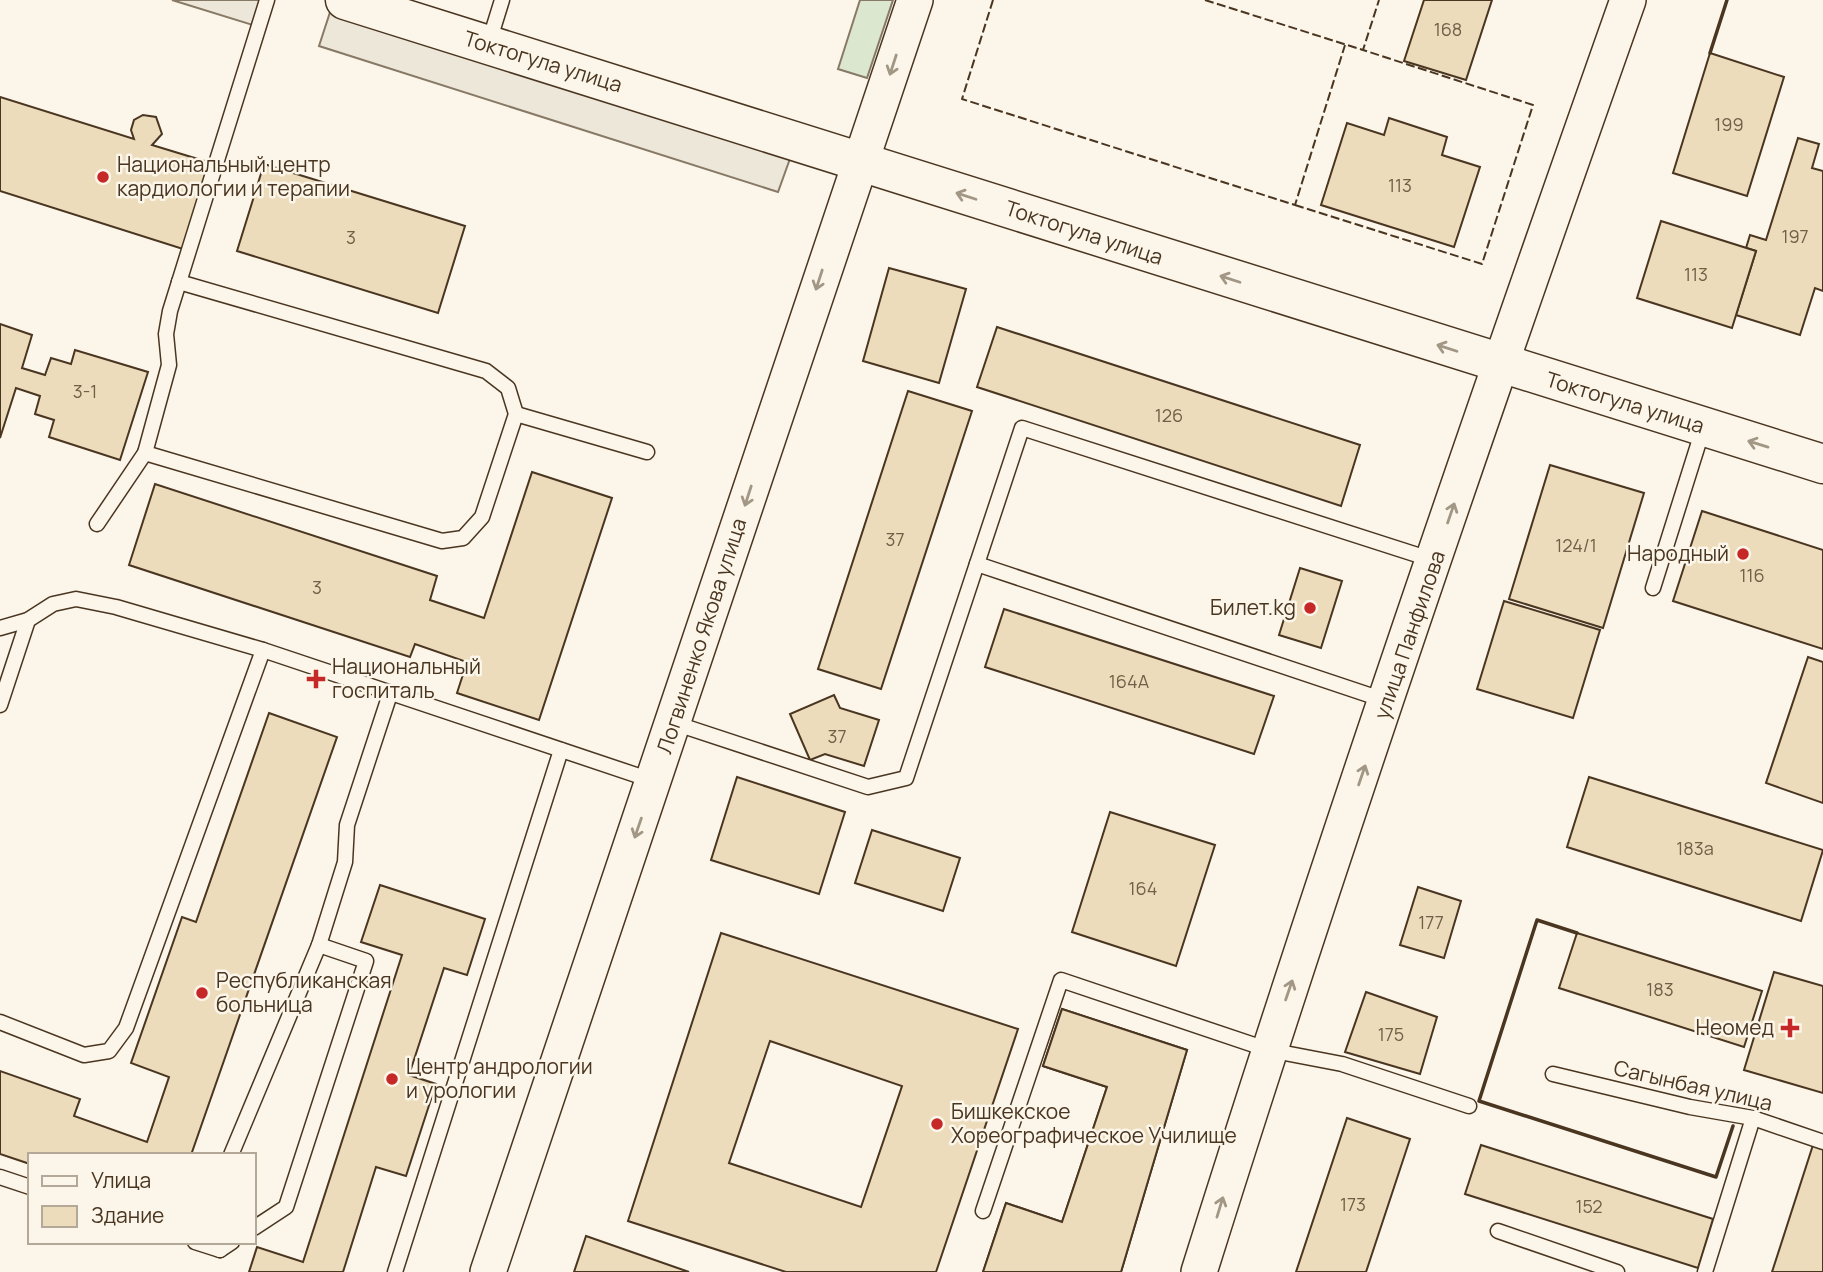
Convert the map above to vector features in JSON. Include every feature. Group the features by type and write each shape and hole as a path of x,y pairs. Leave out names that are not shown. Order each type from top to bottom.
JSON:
{"main road":[{"name":"Токтогула улица","path":"345,0 1823,464"}],"street":[{"name":"Логвиненко Якова улица","path":"488,1272 915,0"},
{"name":"улица Панфилова","path":"1199,1272 1269,1050 1628,0"}],"lane":[{"path":"97,524 145,453 169,365 166,334 179,282 267,0"},
{"path":"488,45 502,0"},
{"path":"145,453 442,541 463,538 482,517 516,414 508,388 486,371 179,282"},
{"path":"516,414 647,452"},
{"path":"1653,588 1704,427"},
{"path":"674,723 868,787 906,778 1022,428 1435,561"},
{"path":"977,564 1387,701"},
{"path":"0,628 29,620 52,604 76,599 116,607 263,650 654,781"},
{"path":"0,705 29,620"},
{"path":"0,1022 84,1055 109,1051 126,1028 263,650"},
{"path":"232,1153 319,945 345,862 347,825 390,694"},
{"path":"396,1272 561,750"},
{"path":"256,1227 286,1206 366,961 319,945"},
{"path":"983,1210 1061,980 1269,1050 1342,1064 1469,1106"},
{"name":"Сагынбая улица","path":"1553,1074 1690,1107 1753,1118 1823,1142"},
{"path":"1705,1272 1753,1118"},
{"path":"0,1177 28,1186"},
{"path":"1498,1231 1618,1272"}],"green space":[{"path":"860,0 893,0 867,78 838,69"}],"shaded area":[{"path":"172,0 267,0 259,27"},
{"path":"334,0 796,142 778,192 319,46"}],"building":[{"path":"1424,0 1492,0 1466,80 1404,61"},
{"path":"1710,53 1784,77 1747,196 1673,173"},
{"name":"Национальный центр кардиологии и терапии","path":"0,97 134,139 131,130 134,120 143,115 156,117 162,134 152,145 211,163 183,249 0,191"},
{"path":"1389,118 1447,137 1442,155 1480,167 1454,247 1321,205 1347,123 1384,135"},
{"path":"1798,138 1819,144 1812,168 1823,171 1823,291 1815,288 1800,335 1736,315 1756,251 1746,248 1750,235 1766,240"},
{"path":"264,164 465,226 438,313 237,251"},
{"path":"1661,221 1756,251 1732,328 1637,298"},
{"path":"889,268 966,289 939,383 863,361"},
{"path":"0,324 32,335 22,368 45,375 51,358 71,364 75,350 148,372 120,460 49,437 54,420 35,414 40,396 16,388 0,438"},
{"path":"997,327 1360,445 1341,506 977,387"},
{"path":"908,391 972,411 881,689 818,669"},
{"path":"1550,465 1644,493 1603,628 1509,599"},
{"path":"532,472 612,498 539,720 457,693 467,662 415,644 410,657 129,565 155,484 437,576 430,600 484,618"},
{"path":"1702,511 1823,550 1823,649 1673,601"},
{"name":"Билет.kg","path":"1300,568 1342,581 1321,648 1279,635"},
{"path":"1504,601 1600,630 1573,718 1477,689"},
{"path":"1004,609 1274,696 1254,754 985,667"},
{"path":"1808,657 1823,662 1823,803 1766,783"},
{"path":"834,695 840,708 879,720 864,766 825,754 810,760 790,714"},
{"name":"Республиканская больница","path":"269,713 337,737 192,1153 28,1153 28,1163 0,1154 0,1071 80,1099 74,1116 147,1142 169,1077 131,1063 182,917 196,922"},
{"path":"737,777 845,812 819,894 711,860"},
{"path":"1589,777 1823,850 1801,921 1567,847"},
{"path":"1110,812 1215,845 1176,966 1072,932"},
{"path":"872,830 960,858 943,911 855,883"},
{"name":"Центр андрологии и урологии","path":"380,885 485,919 467,975 444,968 409,1075 436,1084 406,1176 376,1167 343,1272 249,1272 257,1247 303,1262 402,955 361,942"},
{"path":"1418,887 1461,901 1444,958 1400,945"},
{"name":"Бишкекское Хореографическое Училище","path":"721,933 1018,1029 936,1272 786,1272 628,1221","holes":["770,1041 902,1086 861,1207 729,1163"]},
{"path":"1577,933 1762,991 1744,1047 1559,988"},
{"name":"Неомед","path":"1774,972 1823,986 1823,1093 1744,1070"},
{"path":"1366,992 1437,1017 1420,1074 1345,1052"},
{"name":"Бишкекское Хореографическое Училище","path":"1062,1009 1187,1050 1121,1272 983,1272 1006,1203 1062,1222 1107,1087 1043,1066"},
{"name":"Бишкекское Хореографическое Училище","path":"1062,1009 1187,1050 1121,1272 983,1272 1006,1203 1062,1222 1107,1087 1043,1066"},
{"path":"1347,1118 1410,1139 1366,1272 1296,1272"},
{"path":"1481,1145 1713,1219 1698,1268 1465,1194"},
{"path":"1813,1145 1823,1148 1823,1272 1772,1272"},
{"path":"586,1236 689,1272 574,1272"}],"fence":[{"path":"993,0 962,99 1295,205 1345,45"},
{"path":"1205,0 1363,50 1379,0"},
{"path":"1295,205 1482,264 1533,105 1363,50"}],"wall":[{"path":"1710,53 1727,0"},
{"path":"1577,933 1537,920 1479,1101 1716,1177 1733,1126"}],"place":[{"name":"Национальный центр кардиологии и терапии","path":"103,177"},
{"name":"Народный","path":"1743,554"},
{"name":"Билет.kg","path":"1310,608"},
{"name":"Национальный госпиталь","path":"316,679"},
{"name":"Республиканская больница","path":"202,993"},
{"name":"Неомед","path":"1790,1028"},
{"name":"Центр андрологии и урологии","path":"392,1079"},
{"name":"Бишкекское Хореографическое Училище","path":"937,1124"}]}
